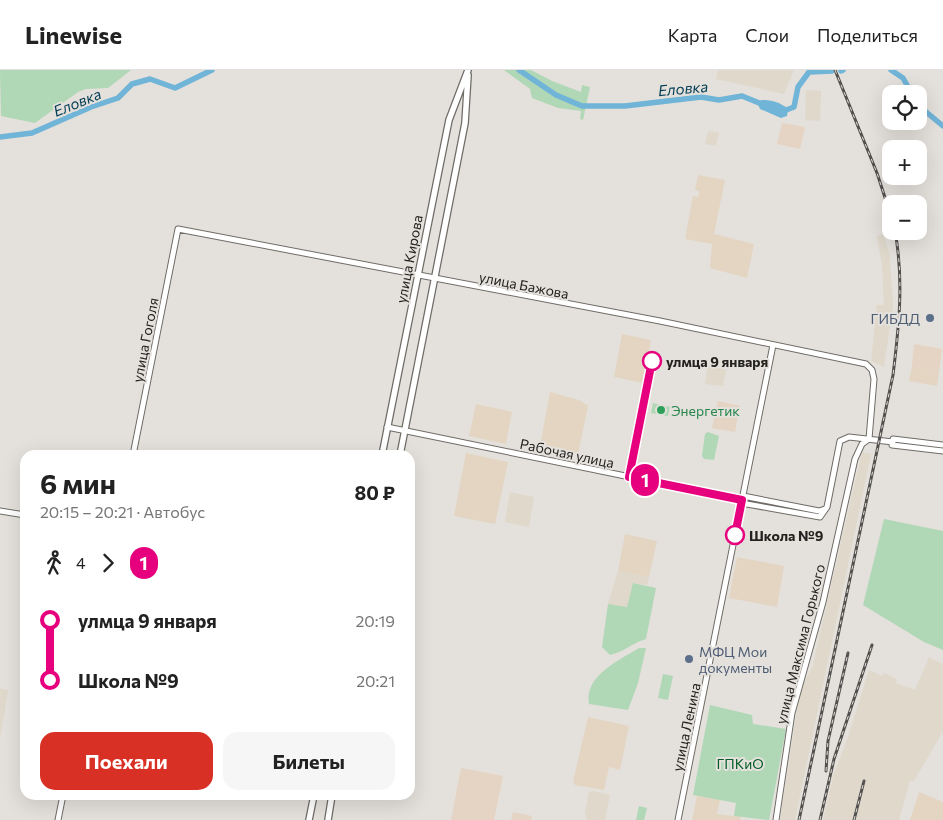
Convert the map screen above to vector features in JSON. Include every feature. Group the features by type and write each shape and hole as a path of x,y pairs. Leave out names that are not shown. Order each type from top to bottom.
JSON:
{"main road":[{"name":"улица Кирова","path":"383,450 449,120 468,70"},
{"name":"улица Кирова","path":"401,450 466,123 468,70"},
{"path":"309,820 313,800"},
{"path":"328,820 331,800"}],"street":[{"name":"улица Бажова","path":"178,228 866,364 872,370 874,379 869,439"},
{"name":"улица Гоголя","path":"134,450 178,228"},
{"name":"улица Ленина","path":"678,820 773,345"},
{"name":"Рабочая улица","path":"387,427 817,517 822,515 827,507"},
{"path":"827,507 838,444 842,439 849,437 943,445"},
{"name":"улица Максима Горького","path":"776,820 797,692 808,663 855,458 862,444 869,439"},
{"path":"893,442 943,452"},
{"name":"Рабочая улица","path":"742,500 819,512 827,507"},
{"path":"0,511 20,514"},
{"path":"58,820 62,800"}],"shaded area":[{"path":"718,70 794,70 784,94 716,79"},
{"path":"806,90 821,91 820,121 805,120"},
{"path":"782,123 805,127 800,149 777,144"},
{"path":"708,131 719,133 716,146 705,144"},
{"path":"698,175 725,180 714,234 754,244 747,278 710,268 712,244 685,239 693,196 698,197 699,194 699,191 695,190"},
{"path":"882,234 882,240 885,240 890,256 893,306 884,367 871,361 877,305 884,305 882,265 877,236"},
{"path":"622,334 651,340 643,383 614,377"},
{"path":"914,344 942,349 939,371 912,366"},
{"path":"708,365 726,370 723,386 705,384"},
{"path":"912,366 939,371 937,386 909,381"},
{"path":"550,392 579,400 588,406 578,454 540,446"},
{"path":"718,401 740,406 735,432 712,428"},
{"path":"476,404 512,412 506,444 469,436"},
{"path":"862,452 871,454 795,820 780,820 800,690 812,668"},
{"path":"466,453 508,462 495,524 454,516"},
{"path":"510,492 534,497 529,527 505,522"},
{"path":"625,534 657,541 649,577 618,571"},
{"name":"Школа №9","path":"737,557 784,566 777,607 729,598"},
{"path":"618,571 649,577 647,585 633,583 627,607 608,604"},
{"path":"929,657 943,664 943,731 914,781 910,781 899,820 823,820 833,776 848,737 869,670 882,676 884,673 897,679 896,683 915,690"},
{"path":"0,688 8,690 0,740"},
{"path":"588,717 629,726 620,770 609,767 604,790 575,785 573,782"},
{"path":"461,768 503,776 494,820 451,820"},
{"path":"594,791 610,795 605,820 587,820 585,812 589,792"},
{"path":"919,792 943,802 943,820 910,820"},
{"path":"697,796 720,800 717,814 741,817 740,820 692,820"},
{"path":"513,812 532,816 531,820 511,820"}],"green space":[{"path":"0,70 131,70 108,88 86,89 78,92 35,123 1,116"},
{"path":"504,70 531,70 552,81 581,92 582,85 590,87 583,120 580,119 581,111 558,108 532,98 530,89"},
{"name":"Энергетик","path":"653,403 670,407 668,416 651,413"},
{"path":"708,432 719,436 714,460 704,459 702,456 705,434"},
{"path":"884,519 943,531 943,650 924,642 863,605"},
{"path":"633,583 656,588 646,639 610,655 602,647 608,604 627,607"},
{"path":"639,648 646,648 638,683 628,710 589,704 589,694 597,677 604,670"},
{"path":"663,674 673,676 668,700 658,698"},
{"name":"ГПКиО","path":"710,705 752,715 753,724 786,729 769,820 734,816 736,803 693,795"},
{"path":"639,806 647,808 644,820 636,820"}],"water":[{"path":"762,100 773,101 782,105 788,109 787,116 781,118 760,109 757,102"}],"waterway":[{"name":"Еловка","path":"0,137 32,133 91,107 118,98 132,84 150,79 175,88 212,70"},
{"name":"Еловка","path":"519,70 556,95 582,106 625,106 701,97 719,100 742,96 764,105"},
{"name":"Еловка","path":"891,70 903,78 907,85"},
{"name":"Еловка","path":"781,112 794,107 798,87 809,72 832,71"},
{"name":"Еловка","path":"927,113 943,126"}],"railway":[{"path":"835,70 884,195"},
{"path":"799,820 893,375 899,321 900,285 896,240"},
{"path":"820,820 834,759 872,645"},
{"path":"826,771 828,741 848,653"},
{"path":"854,820 864,781"}],"bus line":[{"name":"1","path":"652,361 629,477 742,500 735,535"}],"place":[{"name":"ГИБДД","path":"930,318"},
{"name":"улмца 9 января","path":"652,361"},
{"name":"Энергетик","path":"661,410"},
{"name":"Школа №9","path":"735,535"},
{"name":"МФЦ Мои документы","path":"689,659"}]}
